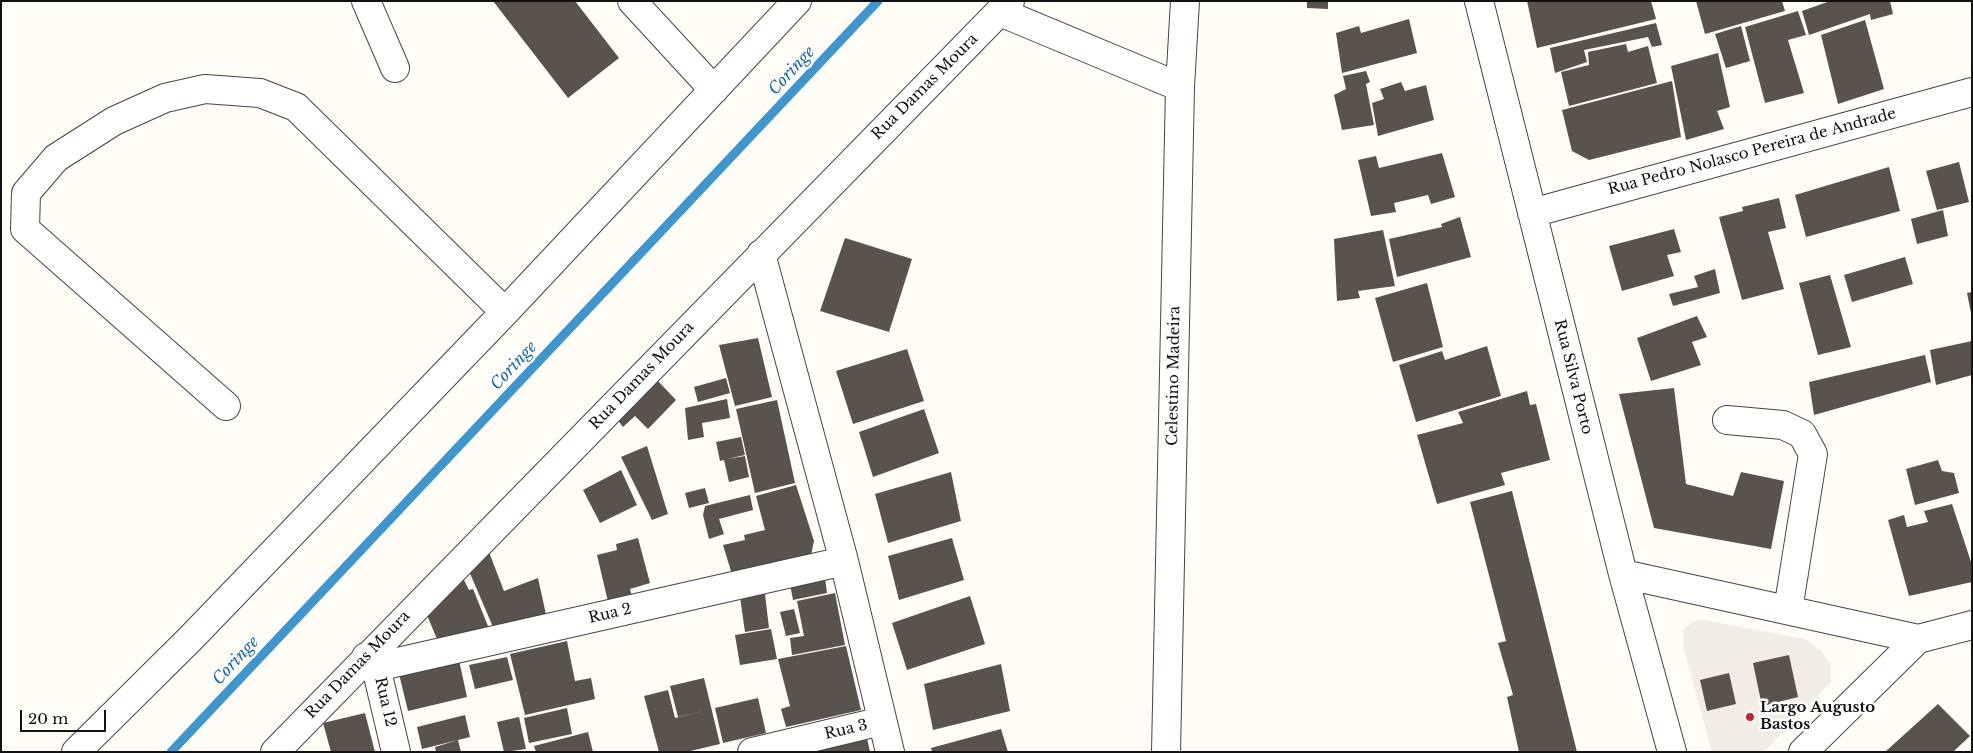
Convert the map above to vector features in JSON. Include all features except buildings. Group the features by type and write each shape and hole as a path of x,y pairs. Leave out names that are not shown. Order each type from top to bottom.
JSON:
{"street":[{"path":"366,1 395,68"},
{"path":"632,1 714,90"},
{"path":"76,752 190,638 505,312 797,1"},
{"name":"Celestino Madeira","path":"1166,752 1180,87 1185,1"},
{"name":"Rua Silva Porto","path":"1479,1 1623,574 1672,752"},
{"path":"1005,6 1180,87"},
{"name":"Rua Damas Moura","path":"275,752 371,662 761,254 1005,6"},
{"path":"226,406 25,229 26,193 56,158 114,121 164,98 205,90 260,93 296,107 505,312"},
{"name":"Rua Pedro Nolasco Pereira de Andrade","path":"1532,213 1972,92"},
{"path":"761,254 844,561 890,752"},
{"path":"1727,420 1783,424 1802,434 1813,454 1788,610"},
{"name":"Rua 2","path":"371,662 844,561"},
{"path":"1623,574 1918,639 1972,625"},
{"path":"1803,752 1918,639"},
{"name":"Rua 12","path":"371,662 396,752"},
{"name":"Rua 3","path":"752,752 882,721"}],"shaded area":[{"name":"Largo Augusto Bastos","path":"1698,619 1806,639 1822,652 1831,665 1831,682 1764,752 1712,752 1683,646 1684,628"}],"waterway":[{"name":"Coringe","path":"171,752 878,1"}],"place":[{"name":"Largo Augusto Bastos","path":"1750,717"}]}
